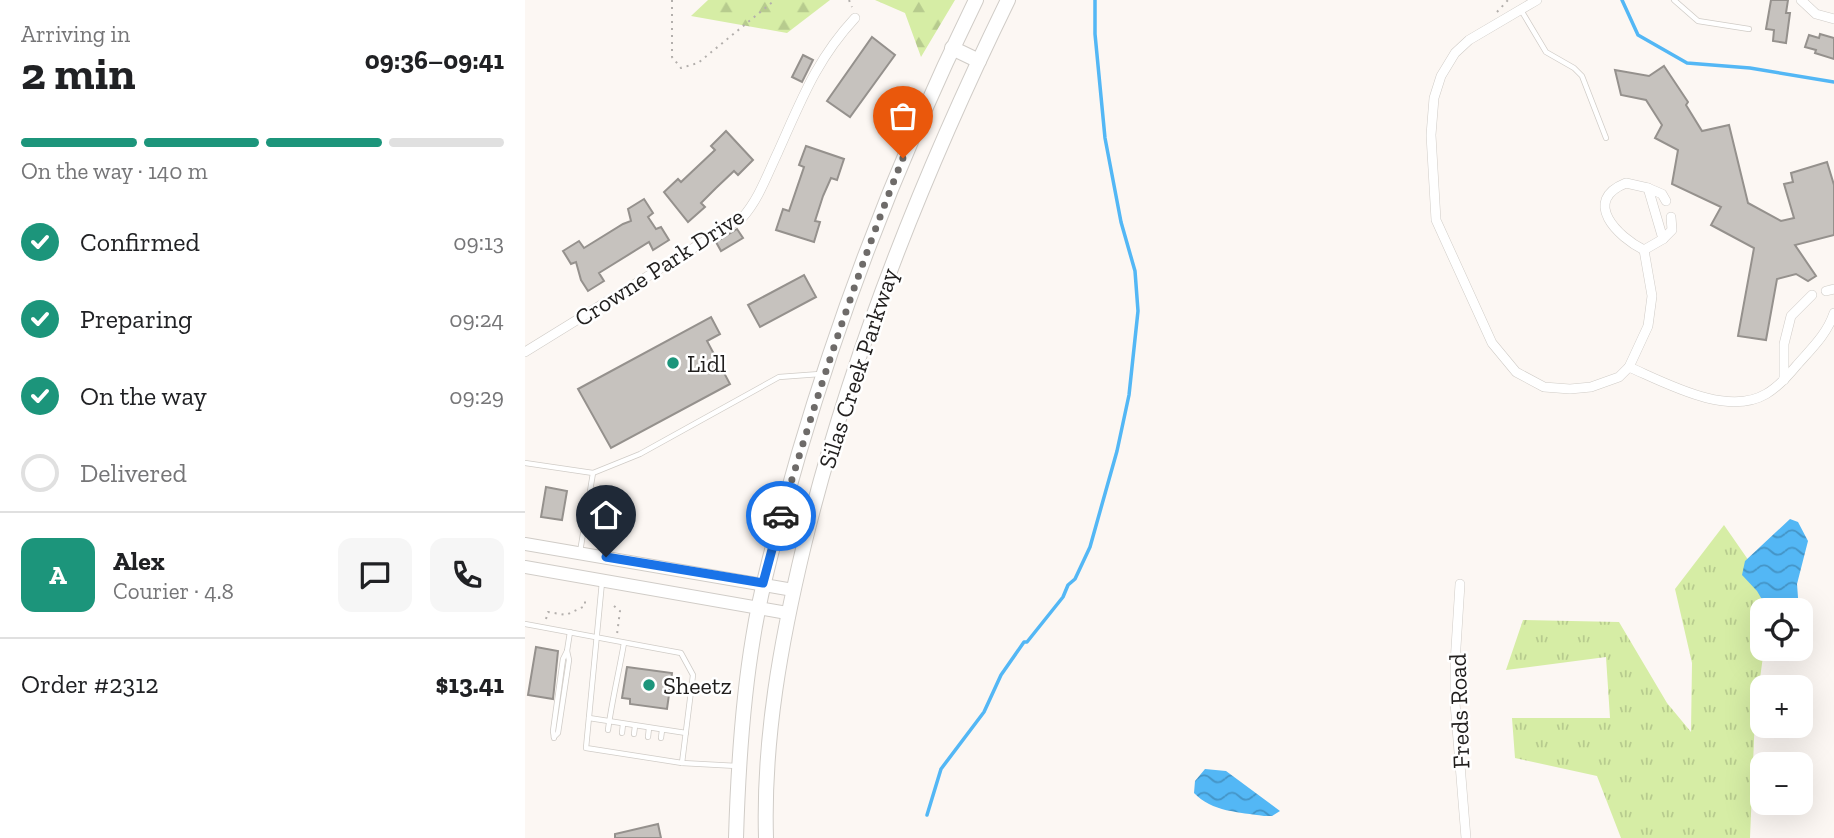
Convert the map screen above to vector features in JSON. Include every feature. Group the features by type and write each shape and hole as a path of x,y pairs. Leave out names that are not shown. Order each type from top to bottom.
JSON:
{"main road":[{"name":"Silas Creek Parkway","path":"736,838 743,703 763,583 824,374 877,222 952,48 976,0"},
{"name":"Silas Creek Parkway","path":"766,838 768,749 779,659 787,613 815,500 898,249 1008,0"},
{"path":"952,48 979,61"},
{"path":"525,544 793,590"},
{"path":"525,567 787,613"}],"street":[{"path":"1537,0 1469,40 1455,53 1436,90 1431,135 1436,220 1492,343 1516,372 1544,387 1591,387 1619,377 1629,367 1648,326 1652,296 1644,250"},
{"path":"1801,0 1816,14 1834,19"},
{"name":"Crowne Park Drive","path":"525,352 742,218 759,194 815,70 834,40 855,18"},
{"path":"1644,250 1630,243 1615,230 1608,219 1605,210 1612,192 1626,183 1662,194 1666,201"},
{"path":"1647,188 1663,239"},
{"path":"1644,250 1672,230 1671,217"},
{"path":"1784,380 1784,344 1791,316 1812,295"},
{"path":"1629,367 1703,398 1749,401 1766,394 1784,380 1828,331 1834,313"},
{"name":"Freds Road","path":"1460,584 1455,703 1466,838"}],"lane":[{"path":"1674,0 1698,21 1749,29"},
{"path":"1521,9 1546,52 1574,68 1582,76 1606,138"},
{"path":"525,463 593,473 640,454 779,377 824,374"},
{"path":"580,552 593,473"},
{"path":"602,580 586,748 606,748 658,756 682,763 738,766"},
{"path":"525,624 681,653 693,675 682,763"},
{"path":"554,738 558,733 569,660 567,650 570,632"},
{"path":"608,730 624,643"},
{"path":"589,719 686,733"},
{"path":"622,733 623,724"},
{"path":"634,734 635,726"},
{"path":"647,737 649,728"},
{"path":"661,738 662,730"}],"path":[{"path":"672,0 672,57 681,68 698,63 775,0"},
{"path":"1498,10 1508,0"},
{"path":"546,620 548,612 566,615 585,606 585,601"},
{"path":"614,606 620,611 617,635"}],"green space":[{"path":"708,0 830,0 787,33 691,16"},
{"path":"875,0 955,0 921,57 905,13"},
{"path":"1724,525 1775,598 1750,598 1750,661 1762,661 1760,675 1750,675 1750,738 1754,738 1753,752 1750,752 1750,838 1621,838 1597,776 1515,758 1512,718 1610,718 1606,657 1506,670 1523,620 1619,622 1667,703 1691,732 1692,663 1675,589"}],"water":[{"path":"1790,519 1798,522 1808,541 1797,584 1798,598 1761,598 1742,575 1745,561"},
{"path":"1205,769 1226,771 1280,811 1272,816 1264,816 1226,810 1209,804 1194,793 1195,781"}],"building":[{"path":"1771,0 1788,0 1786,13 1790,13 1786,43 1773,41 1774,30 1766,29"},
{"path":"1820,34 1834,38 1834,59 1805,47 1809,35 1819,38"},
{"path":"872,37 895,55 850,117 827,101"},
{"path":"803,55 813,60 802,82 792,77"},
{"path":"1664,66 1688,102 1686,105 1702,131 1729,125 1748,203 1781,221 1794,218 1784,184 1793,182 1791,173 1827,162 1834,185 1834,235 1795,245 1816,276 1808,281 1796,274 1777,279 1766,340 1738,336 1754,248 1711,225 1721,207 1672,184 1678,150 1655,138 1662,125 1646,100 1621,95 1615,70 1649,76"},
{"path":"726,131 753,160 738,175 734,171 716,188 701,203 705,207 688,222 664,192 678,179 681,182 715,150 711,146"},
{"path":"806,146 844,159 837,180 831,178 823,196 815,221 820,222 814,242 776,230 783,209 789,211 804,167 799,165"},
{"path":"644,199 653,213 648,217 656,229 661,227 669,240 653,250 649,242 599,273 604,281 588,291 581,280 576,262 571,264 563,251 579,241 584,248 631,221 628,209"},
{"path":"737,229 743,238 721,251 716,242"},
{"path":"804,275 816,297 760,327 748,305"},
{"name":"Lidl","path":"711,317 720,334 707,341 730,384 611,448 578,389"},
{"path":"546,487 567,491 562,520 541,517"},
{"path":"536,647 558,651 553,699 528,695"},
{"path":"627,667 672,673 667,709 630,704 630,699 622,698"},
{"path":"658,824 661,838 615,838 615,834"}],"waterway":[{"path":"927,815 941,769 984,712 1001,675 1024,642 1027,642 1075,579 1090,547 1117,451 1129,395 1138,311 1135,271 1121,222 1105,138 1095,34 1095,0"},
{"path":"1622,0 1638,35 1687,63 1750,68 1834,82"}],"way so far":[{"path":"781,516 830,353 903,158"}],"place":[{"name":"Lidl","path":"673,363"},
{"name":"Sheetz","path":"649,685"}],"route":[{"path":"606,557 763,583 781,516"}]}
